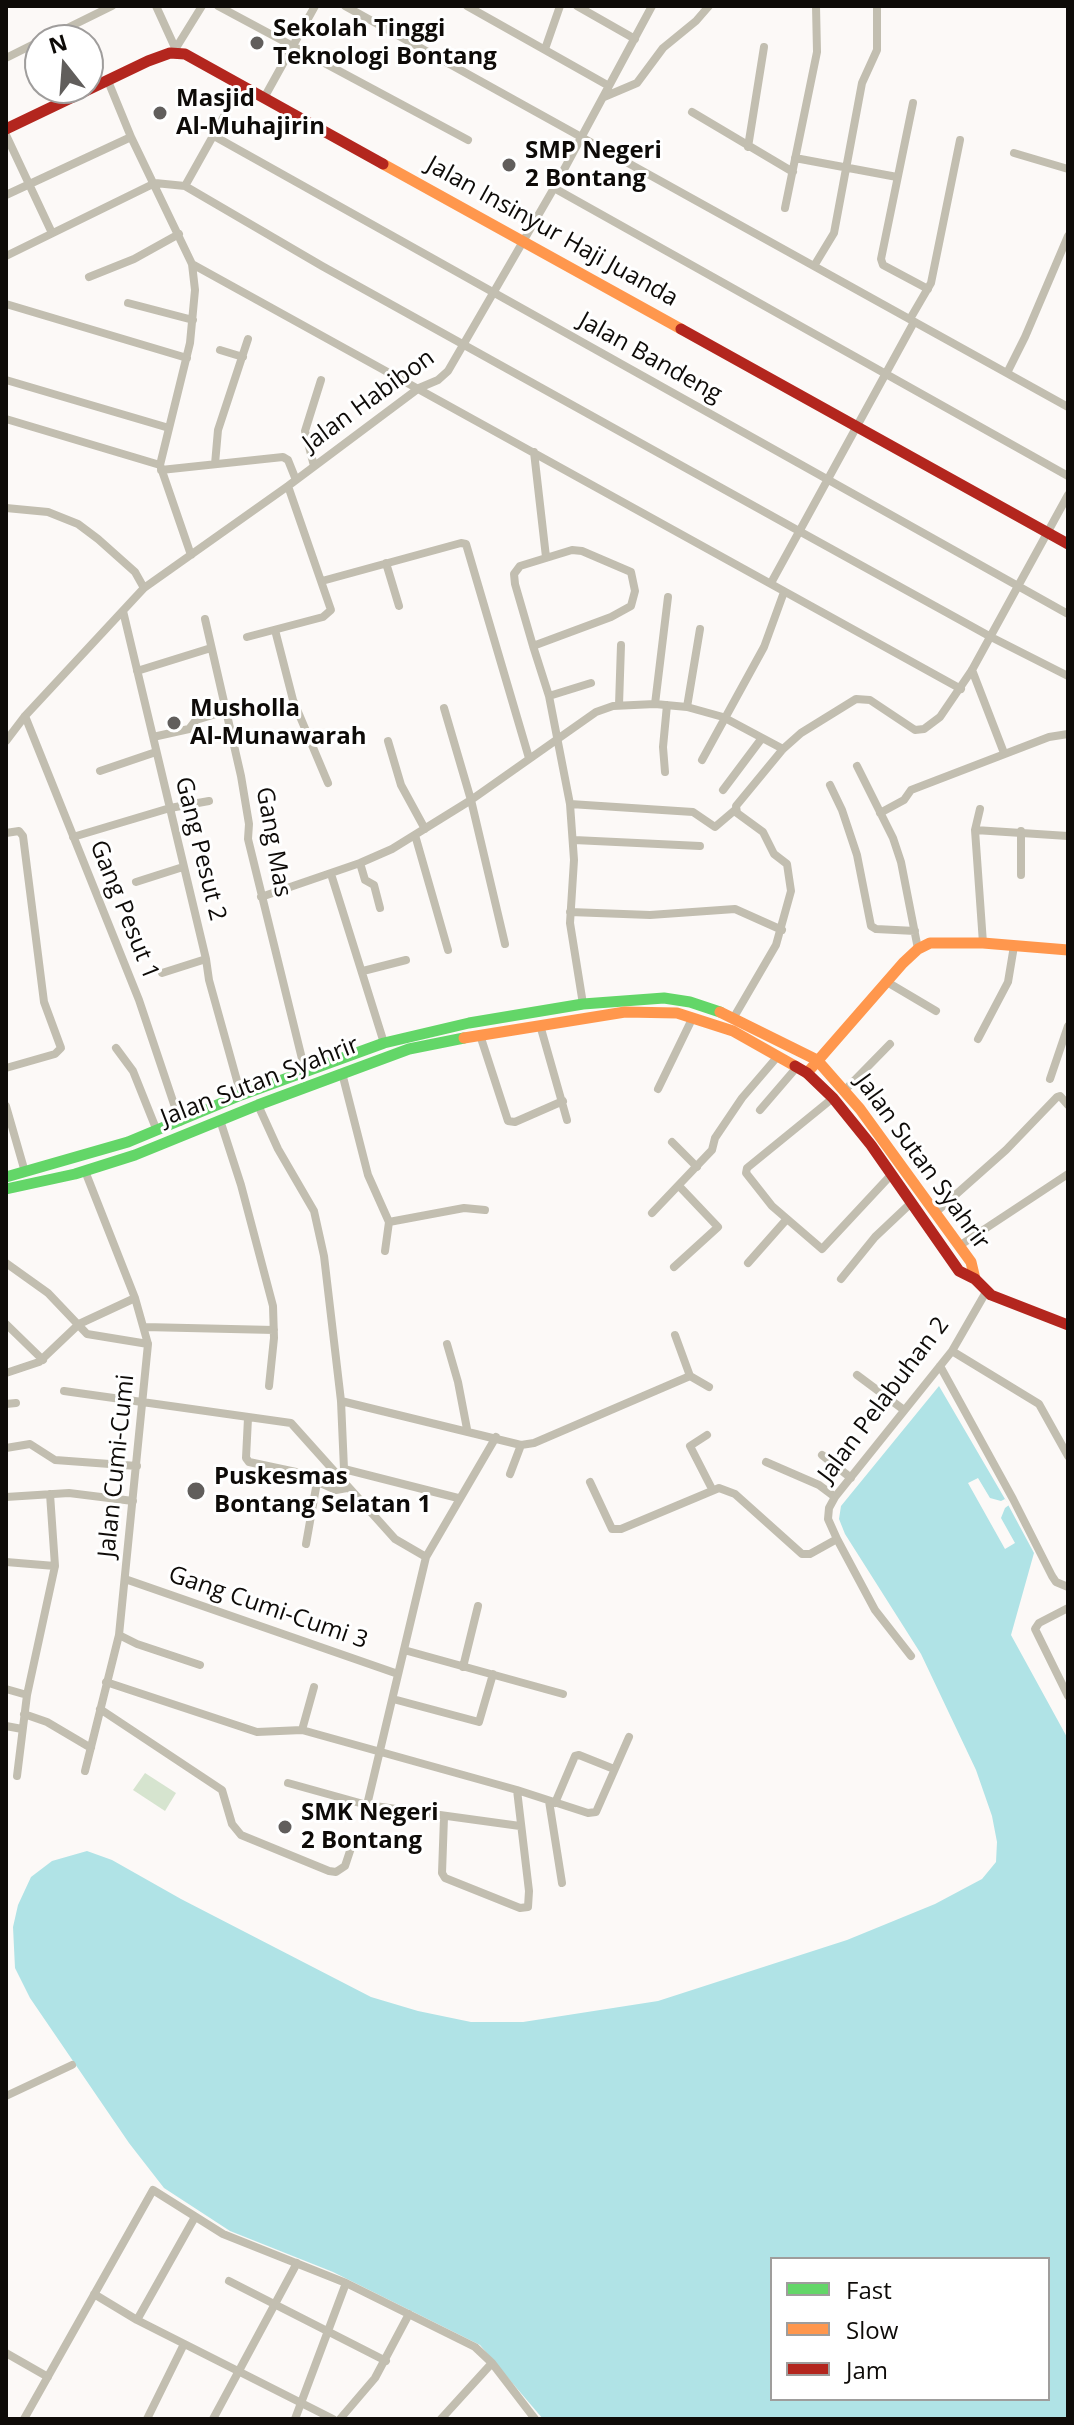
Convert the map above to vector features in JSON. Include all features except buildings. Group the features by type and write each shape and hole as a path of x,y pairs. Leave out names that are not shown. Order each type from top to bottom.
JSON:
{"street":[{"path":"75,24 112,6"},
{"path":"156,6 176,50"},
{"path":"52,233 6,132 176,50 202,6"},
{"path":"218,6 468,140"},
{"path":"264,98 315,6"},
{"path":"345,6 1068,407"},
{"path":"467,6 609,86"},
{"path":"545,49 560,6"},
{"path":"577,6 635,39"},
{"name":"Jalan Habibon","path":"6,741 25,716 144,588 419,388 438,380 448,371 524,242 652,6"},
{"path":"603,97 637,83 663,48 709,6"},
{"path":"785,208 817,52 816,6"},
{"path":"814,266 832,238 862,83 877,50 877,6"},
{"path":"748,147 764,47"},
{"path":"6,58 24,49"},
{"name":"Jalan Insinyur Haji Juanda","path":"176,50 1068,544"},
{"path":"108,81 131,137 192,264 195,290 193,320 161,467 191,555"},
{"path":"185,186 241,86"},
{"path":"913,103 881,262 928,289"},
{"path":"692,112 793,172"},
{"name":"Jalan Bandeng","path":"214,136 1068,614"},
{"path":"6,195 131,137"},
{"path":"771,583 928,289 960,140"},
{"path":"1014,153 1068,169"},
{"path":"795,158 897,177"},
{"path":"6,256 155,183 185,186 799,531 1068,676"},
{"path":"554,188 1068,476"},
{"path":"89,277 134,259 179,234"},
{"path":"1007,373 1068,236"},
{"path":"192,264 961,689"},
{"path":"128,303 193,320"},
{"path":"6,304 187,358"},
{"path":"215,464 218,430 248,339"},
{"path":"220,350 243,357"},
{"path":"6,380 169,428"},
{"path":"314,466 305,431 321,380"},
{"path":"6,419 161,467 285,458 296,480"},
{"path":"534,452 546,557"},
{"path":"247,637 330,613 322,581 288,486"},
{"path":"570,804 693,812 715,827 735,810 783,749 801,733 861,698 870,700 911,728 924,729 946,712 961,689 1068,495"},
{"path":"6,508 48,512 78,524 135,572 144,588"},
{"path":"322,581 466,544 529,758"},
{"path":"533,646 611,617 631,606 635,597 631,572 582,551 572,550 520,566 514,574 533,646 549,696 570,804 574,840 570,912 583,1004"},
{"path":"386,563 399,606"},
{"path":"702,760 764,647 784,592"},
{"path":"655,704 668,597"},
{"name":"Gang Pesut 2","path":"123,611 209,980 241,1095"},
{"name":"Gang Mas","path":"205,619 241,776 249,824 248,839 305,1071"},
{"path":"687,707 700,629"},
{"path":"275,630 293,700 328,783"},
{"path":"619,705 621,645"},
{"path":"137,671 211,648"},
{"path":"972,670 1004,753"},
{"path":"549,696 591,683"},
{"path":"261,897 360,863 415,835 471,800 596,712 619,705 687,707 723,717 783,749"},
{"path":"665,772 663,747 667,705"},
{"path":"444,708 471,800 505,944"},
{"path":"153,737 189,729 196,720 226,711"},
{"name":"Gang Pesut 1","path":"25,716 139,1000 180,1122"},
{"path":"880,813 904,800 911,790 1004,753 1049,737 1068,734"},
{"path":"723,790 762,738"},
{"path":"388,741 401,785 425,829"},
{"path":"100,771 156,752"},
{"path":"857,766 893,838 901,862 918,949"},
{"path":"830,785 857,855 871,926 876,929 915,931"},
{"path":"73,837 170,808 209,801"},
{"path":"980,809 975,830 983,943"},
{"path":"734,1017 782,930 791,886 787,864 774,854 765,834 735,810"},
{"path":"975,830 1068,836"},
{"path":"6,833 19,831 23,836 44,1002 61,1048 55,1054 6,1068"},
{"path":"1021,831 1021,875"},
{"path":"415,835 448,950"},
{"path":"574,840 700,846"},
{"path":"360,863 365,880 374,885 380,908"},
{"path":"136,882 183,867"},
{"path":"331,874 384,1043"},
{"path":"570,912 650,915 735,909 782,930"},
{"path":"760,1110 817,1060 918,949 943,941 1068,950"},
{"path":"978,1039 1008,982 1014,946"},
{"path":"162,973 206,959"},
{"path":"363,971 406,960"},
{"path":"887,982 936,1011"},
{"name":"Jalan Sutan Syahrir","path":"6,1177 91,1154 157,1131 241,1095 384,1043 477,1022 583,1004 664,998 690,1002 734,1017 817,1060 845,1090 971,1262 975,1279"},
{"name":"Jalan Sutan Syahrir","path":"6,1189 85,1171 135,1155 409,1049 540,1025 654,1010 693,1017 733,1031 802,1070 833,1098 871,1145 959,1271 975,1279"},
{"path":"658,1089 693,1017"},
{"path":"477,1022 508,1121 515,1122 563,1101"},
{"path":"540,1025 567,1120"},
{"path":"1050,1079 1068,1026"},
{"path":"845,1090 890,1044"},
{"path":"116,1048 133,1071 157,1131"},
{"path":"652,1213 712,1150 715,1138 742,1098 778,1056"},
{"path":"342,1073 368,1175 389,1222 385,1251"},
{"path":"935,1213 1006,1150 1057,1097 1060,1096 1068,1105"},
{"path":"833,1098 746,1169 772,1206 824,1249 891,1175"},
{"path":"258,1105 278,1149 314,1211 324,1256 341,1401 344,1484"},
{"path":"6,1106 25,1172"},
{"path":"220,1120 273,1306 269,1386"},
{"path":"672,1142 697,1167"},
{"path":"70,1160 85,1171 91,1154"},
{"name":"Jalan Cumi-Cumi","path":"85,1171 135,1298 148,1344 119,1635 85,1771"},
{"path":"959,1246 1068,1174"},
{"path":"674,1267 718,1227 680,1187"},
{"path":"841,1279 875,1237 911,1203"},
{"path":"389,1222 464,1208 485,1210"},
{"path":"748,1263 786,1220"},
{"path":"6,1263 40,1286 91,1335 148,1344"},
{"path":"975,1279 986,1292 1068,1325"},
{"name":"Jalan Pelabuhan 2","path":"911,1656 881,1620 837,1539 828,1514 835,1497 952,1351 986,1292"},
{"path":"6,1373 43,1360 79,1324 135,1298"},
{"path":"6,1324 43,1360"},
{"path":"144,1327 274,1330"},
{"path":"675,1335 690,1376 709,1387"},
{"path":"447,1344 467,1429"},
{"path":"952,1351 1039,1404 1068,1456"},
{"path":"940,1366 1052,1576 1056,1582 1068,1587"},
{"path":"857,1375 904,1410"},
{"path":"341,1401 467,1429 521,1445 545,1439 690,1376"},
{"path":"64,1391 291,1423 395,1539 426,1557"},
{"path":"248,1418 247,1461 296,1472 336,1490 344,1484"},
{"path":"707,1435 690,1446 712,1489"},
{"path":"367,1805 426,1557 496,1437"},
{"path":"6,1448 30,1444 55,1460 137,1466"},
{"path":"510,1474 521,1445"},
{"path":"822,1455 851,1478"},
{"path":"766,1462 819,1485 835,1497"},
{"path":"344,1469 458,1498"},
{"path":"306,1544 317,1482"},
{"path":"590,1482 609,1526 616,1530 712,1489 725,1489 735,1494 804,1555 837,1539"},
{"path":"6,1497 69,1493 133,1501"},
{"path":"17,1776 27,1695 55,1566 50,1494"},
{"path":"6,1562 55,1566"},
{"name":"Gang Cumi-Cumi 3","path":"125,1579 398,1674"},
{"path":"463,1667 478,1606"},
{"path":"1068,1608 1039,1623 1035,1629 1068,1696"},
{"path":"119,1635 200,1665"},
{"path":"404,1650 563,1694"},
{"path":"393,1699 479,1722 493,1674"},
{"path":"106,1682 257,1732 302,1730 588,1813 596,1812 629,1737"},
{"path":"302,1730 314,1687"},
{"path":"6,1689 27,1695"},
{"path":"100,1709 222,1790 232,1824 241,1835 336,1872 345,1866 352,1845 386,1846"},
{"path":"24,1714 47,1722 91,1748"},
{"path":"6,1726 22,1729"},
{"path":"562,1883 552,1802 575,1756 614,1769"},
{"path":"288,1783 367,1805 520,1826"},
{"path":"444,1817 442,1873 445,1878 523,1909 530,1904 517,1790"},
{"path":"6,2096 72,2065"},
{"path":"24,2419 153,2190 237,2241 346,2283 475,2347 492,2363 535,2419"},
{"path":"137,2320 195,2217"},
{"path":"213,2419 297,2263"},
{"path":"229,2281 386,2361"},
{"path":"295,2419 346,2283"},
{"path":"94,2294 137,2320 333,2419"},
{"path":"340,2419 375,2378 409,2314"},
{"path":"147,2419 184,2344"},
{"path":"6,2353 48,2377"},
{"path":"447,2417 492,2363"}],"green space":[{"path":"145,1773 176,1793 165,1811 133,1790"}],"water":[{"path":"939,1386 1034,1553 1011,1635 1068,1739 1068,2419 543,2419 480,2345 333,2272 230,2231 164,2188 129,2143 30,1998 15,1968 13,1927 18,1905 31,1877 52,1861 87,1851 112,1860 371,1997 471,2022 523,2022 658,2001 847,1940 935,1904 982,1879 996,1862 997,1842 992,1816 976,1770 921,1654 845,1534 839,1519 841,1506"}],"pier":[{"path":"978,1478 990,1498 1005,1499 1009,1505 1001,1518 1015,1543 1005,1549 968,1483"}],"traffic: fast":[{"path":"6,1177 128,1142 241,1095 384,1043 469,1023 583,1004 664,998 690,1002 720,1012"},
{"path":"6,1189 75,1174 135,1155 409,1049 464,1038"}],"traffic: slow":[{"path":"383,164 681,329"},
{"path":"807,1073 903,963 930,943 983,943 1068,950"},
{"path":"464,1038 625,1012 677,1013 733,1031 795,1066"},
{"path":"720,1012 817,1060 860,1109 971,1262 975,1279"}],"traffic: jam":[{"path":"6,129 148,61 170,53 185,54 383,164"},
{"path":"681,329 1068,544"},
{"path":"795,1066 833,1098 871,1145 959,1271 975,1279 991,1295 1068,1325"}],"place":[{"name":"Sekolah Tinggi Teknologi Bontang","path":"257,43"},
{"name":"Masjid Al-Muhajirin","path":"160,113"},
{"name":"SMP Negeri 2 Bontang","path":"509,165"},
{"name":"Musholla Al-Munawarah","path":"174,723"},
{"name":"Puskesmas Bontang Selatan 1","path":"196,1491"},
{"name":"SMK Negeri 2 Bontang","path":"285,1827"}]}
